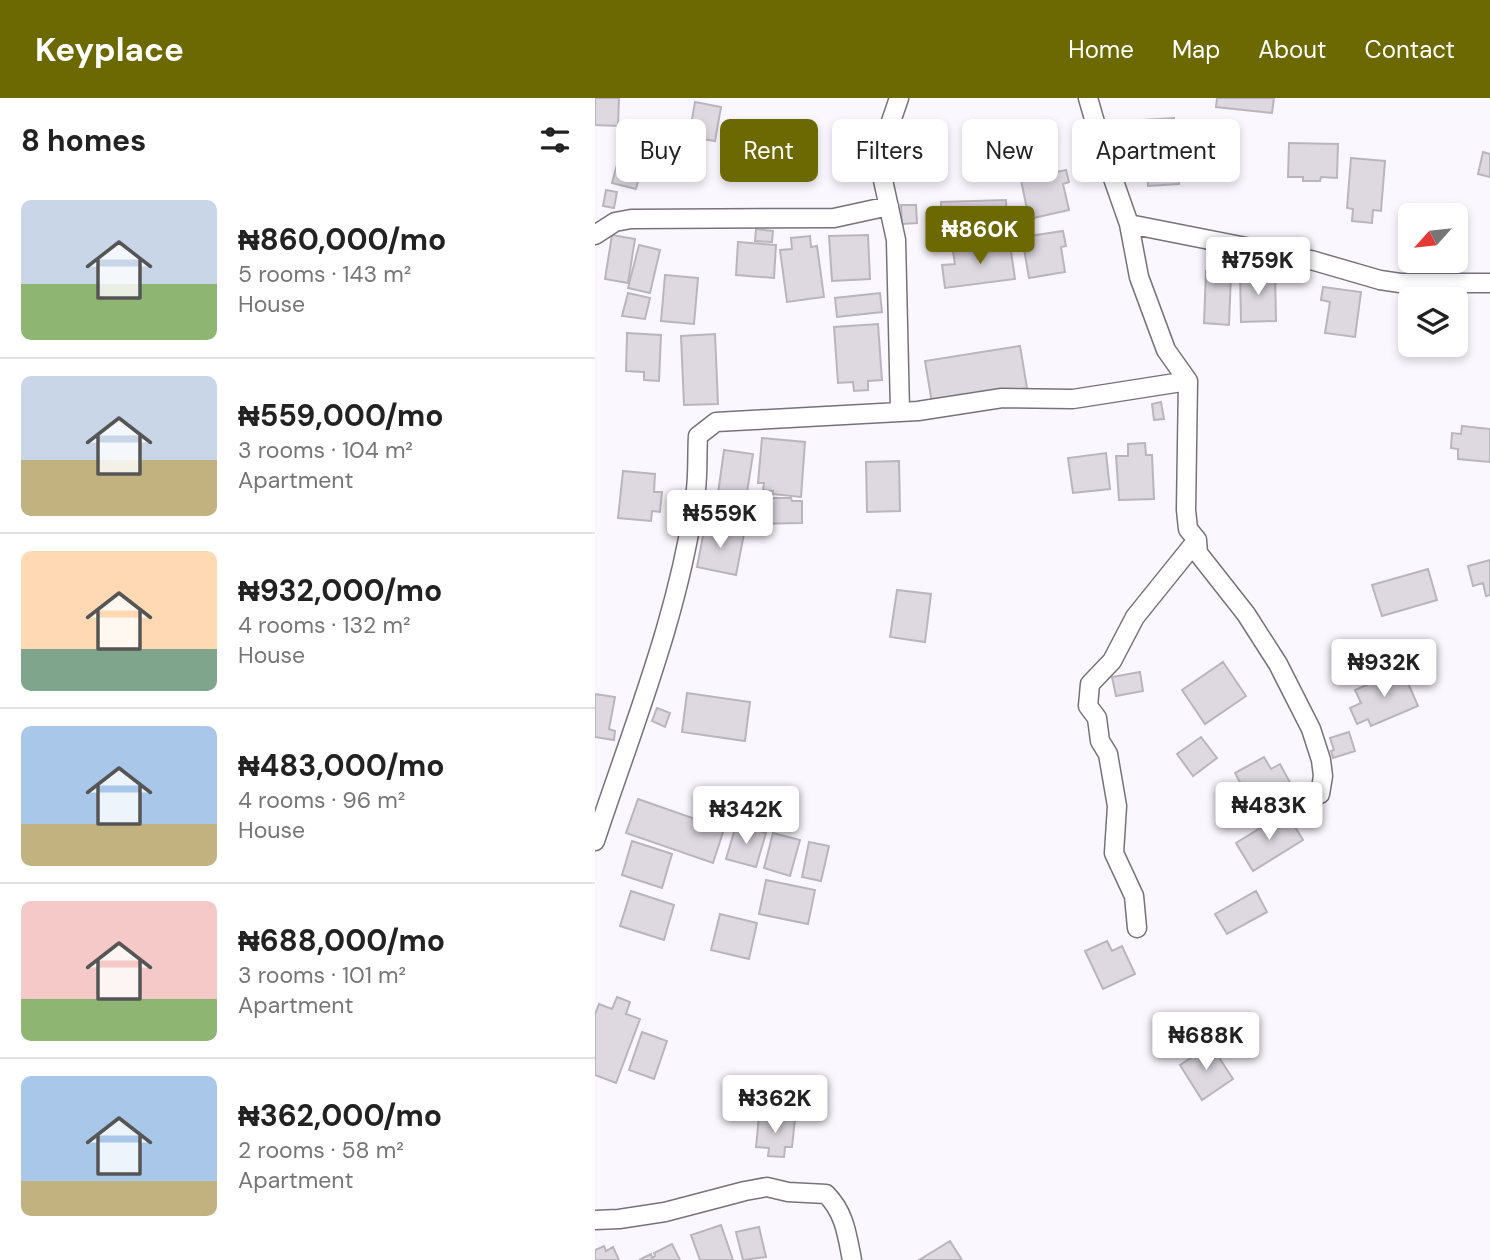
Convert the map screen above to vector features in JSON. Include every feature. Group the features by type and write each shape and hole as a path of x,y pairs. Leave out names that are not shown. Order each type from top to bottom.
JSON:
{"street":[{"path":"899,98 889,127 883,180 896,240 899,411"},
{"path":"1088,98 1129,224 1139,277 1166,350 1188,382 1188,529 1197,540 1199,553 1246,614 1278,664 1311,729 1321,760 1323,776 1320,794"},
{"path":"595,235 615,222 631,219 834,218 889,205"},
{"path":"1129,224 1311,260 1380,280 1400,283 1490,282"},
{"path":"595,841 661,641 682,563 696,488 698,436 716,422 936,409 1002,398 1073,399 1188,382"},
{"path":"1137,928 1134,896 1114,853 1117,806 1108,754 1100,741 1097,719 1089,706 1090,684 1112,662 1135,617 1197,540"},
{"path":"595,1220 664,1212 767,1188 826,1194 843,1216 852,1260"}],"building":[{"path":"595,98 619,98 616,126 595,125"},
{"path":"1217,98 1274,98 1272,113 1216,107"},
{"path":"695,102 721,107 715,141 706,140 706,119 692,119"},
{"path":"1289,143 1338,144 1337,178 1321,177 1320,181 1303,181 1303,177 1288,177"},
{"path":"1483,152 1490,154 1490,177 1478,174"},
{"path":"1351,158 1385,161 1381,211 1373,210 1372,223 1352,221 1353,209 1347,208"},
{"path":"616,168 616,182 638,182 636,189 612,183"},
{"path":"1066,170 1069,182 1063,184 1069,210 1029,219 1021,182 1058,182 1058,172"},
{"path":"1148,182 1179,182 1179,184 1148,186"},
{"path":"606,190 617,192 614,208 603,206"},
{"path":"1006,200 1007,238 947,239 947,234 937,234 936,215 941,215 941,202"},
{"path":"901,205 916,205 917,223 902,224"},
{"path":"756,229 773,231 772,242 755,241"},
{"path":"1063,231 1066,246 1061,247 1065,272 1029,278 1022,237"},
{"path":"612,235 635,239 628,283 605,279"},
{"path":"868,235 870,279 832,281 829,236"},
{"path":"810,236 811,247 817,246 824,297 787,302 780,250 792,249 791,238"},
{"path":"738,242 776,245 774,278 736,275"},
{"path":"1010,244 1015,279 945,288 942,265 955,264 953,251"},
{"path":"639,245 660,250 650,293 628,288"},
{"path":"1206,271 1231,273 1229,325 1204,323"},
{"path":"1275,272 1276,321 1241,322 1240,273"},
{"path":"665,275 698,278 694,324 661,321"},
{"path":"1323,287 1361,292 1355,337 1325,333 1330,302 1321,300"},
{"path":"628,293 650,298 645,319 622,316"},
{"path":"880,293 882,312 837,317 835,298"},
{"path":"878,324 882,380 868,381 868,390 854,391 853,382 838,383 834,327"},
{"path":"627,333 661,335 659,381 644,380 644,372 626,371"},
{"path":"715,334 718,404 684,405 681,336"},
{"path":"1020,346 1027,388 932,403 925,361"},
{"path":"1161,402 1164,419 1154,420 1152,404"},
{"path":"1462,426 1490,429 1490,462 1458,459 1458,449 1451,448 1452,433 1461,434"},
{"path":"762,438 805,442 801,497 773,494 773,491 763,490 764,483 758,483"},
{"path":"1145,443 1146,455 1152,455 1154,499 1119,500 1116,456 1128,456 1128,444"},
{"path":"724,450 753,454 745,505 717,501"},
{"path":"1106,453 1110,489 1073,493 1068,458"},
{"path":"899,461 900,511 867,512 866,462"},
{"path":"623,471 655,474 654,492 662,492 660,512 652,511 651,521 618,518"},
{"path":"749,498 791,498 792,501 802,501 802,523 749,524"},
{"path":"705,526 744,534 736,575 697,567"},
{"path":"1490,560 1490,595 1486,596 1483,583 1473,586 1468,566"},
{"path":"1428,569 1437,600 1382,616 1372,585"},
{"path":"897,590 931,594 925,642 890,637"},
{"path":"1223,662 1246,696 1205,724 1182,690"},
{"path":"1402,669 1418,706 1371,726 1368,719 1357,724 1350,708 1361,703 1355,690"},
{"path":"1140,672 1143,691 1116,696 1112,677"},
{"path":"687,693 750,702 745,741 682,732"},
{"path":"595,694 615,697 609,729 615,731 614,740 595,737"},
{"path":"657,708 670,713 665,727 652,721"},
{"path":"1349,732 1355,751 1333,758 1331,751 1334,750 1330,738"},
{"path":"1201,737 1217,758 1193,776 1177,754"},
{"path":"1264,757 1271,769 1280,764 1292,786 1283,791 1287,799 1257,815 1235,773"},
{"path":"638,799 724,829 713,863 626,833"},
{"path":"747,800 794,815 789,831 742,817"},
{"path":"1286,812 1303,840 1253,871 1236,843"},
{"path":"736,825 766,833 756,867 726,859"},
{"path":"773,833 800,840 790,876 764,868"},
{"path":"632,841 672,854 662,888 622,875"},
{"path":"809,842 829,846 821,881 802,877"},
{"path":"766,880 815,890 808,924 759,914"},
{"path":"631,891 674,905 664,940 620,926"},
{"path":"1256,891 1267,912 1227,934 1215,914"},
{"path":"720,914 757,923 749,959 711,950"},
{"path":"1107,941 1112,951 1122,946 1135,974 1103,989 1085,951"},
{"path":"617,997 630,1002 626,1014 640,1019 616,1083 595,1075 595,1014 599,1004 612,1009"},
{"path":"642,1032 667,1041 654,1079 629,1070"},
{"path":"1211,1045 1233,1079 1202,1100 1180,1065"},
{"path":"759,1116 795,1119 792,1147 785,1147 784,1157 768,1156 769,1148 756,1147"},
{"path":"721,1225 733,1260 700,1260 691,1235"},
{"path":"759,1227 766,1257 743,1260 736,1232"},
{"path":"950,1241 962,1260 919,1260"},
{"path":"672,1244 680,1260 639,1260 651,1254 652,1258 654,1253"},
{"path":"604,1246 606,1251 613,1247 619,1260 595,1260 595,1250"}]}
